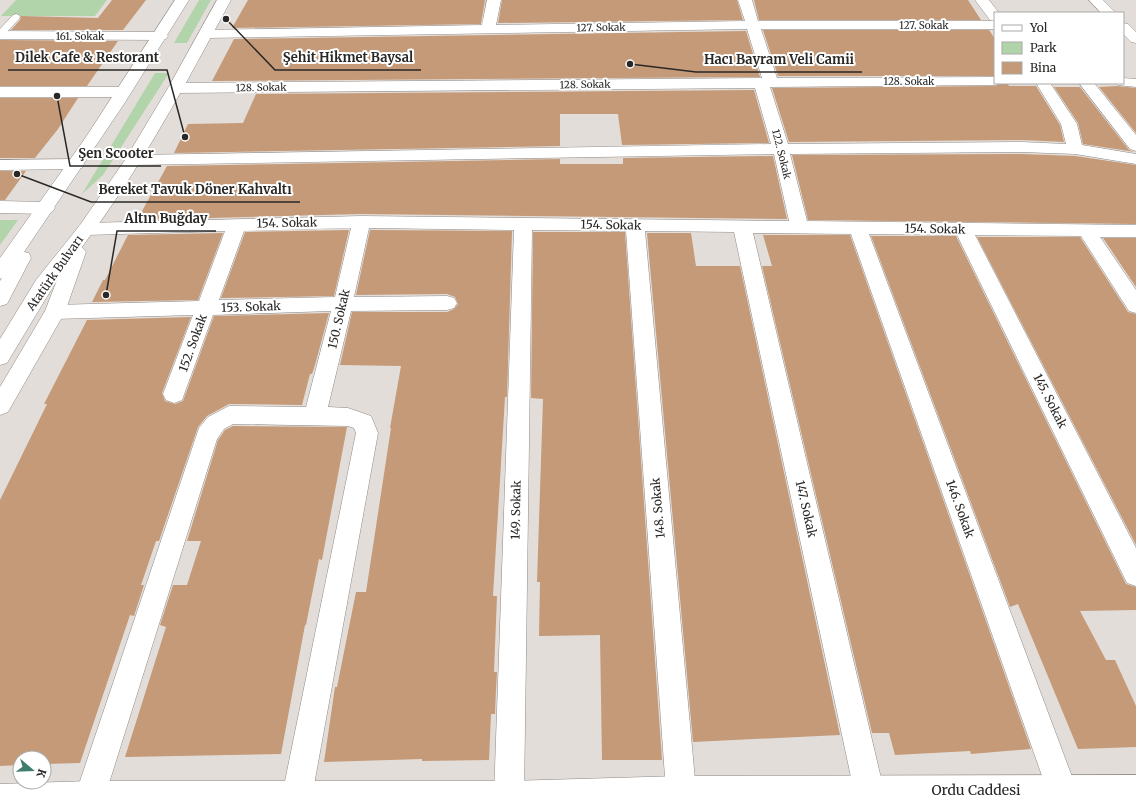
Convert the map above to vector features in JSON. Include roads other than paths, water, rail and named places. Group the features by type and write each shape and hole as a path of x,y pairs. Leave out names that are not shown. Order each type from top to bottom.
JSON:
{"street":[{"path":"0,272 76,164 161,36 182,0"},
{"path":"0,406 55,312 86,229 133,160 176,88 224,0"},
{"path":"488,29 494,0"},
{"name":"122. Sokak","path":"745,0 766,82 799,227"},
{"path":"982,0 994,16"},
{"path":"1096,0 1108,12"},
{"name":"127. Sokak","path":"206,34 752,25 994,25"},
{"path":"1127,29 1136,39"},
{"name":"161. Sokak","path":"0,34 161,36"},
{"name":"128. Sokak","path":"176,88 994,81"},
{"path":"1124,82 1136,83"},
{"path":"1044,84 1069,124 1075,149"},
{"path":"1087,84 1136,146"},
{"path":"0,92 123,92"},
{"path":"133,160 781,149 1022,147 1075,149 1136,159"},
{"path":"0,165 76,164"},
{"path":"0,207 46,208"},
{"path":"0,299 8,286 46,208"},
{"name":"154. Sokak","path":"86,229 361,222 1136,231"},
{"name":"150. Sokak","path":"315,416 343,304 361,222"},
{"name":"152. Sokak","path":"174,394 238,224"},
{"name":"149. Sokak","path":"509,796 523,224"},
{"name":"148. Sokak","path":"634,225 681,791"},
{"name":"147. Sokak","path":"742,226 869,791"},
{"name":"146. Sokak","path":"858,228 1062,790"},
{"name":"Atatürk Bulvarı","path":"0,357 43,286 86,229"},
{"name":"145. Sokak","path":"963,229 1136,574"},
{"path":"1086,230 1136,306"},
{"name":"153. Sokak","path":"55,312 343,304 447,303"},
{"path":"90,796 207,435 216,423 230,415 250,414 348,417 363,422 367,433 297,796"},
{"name":"Ordu Caddesi","path":"0,799 90,796 297,796 344,799 509,796 596,798 681,791 763,796 869,791 944,796 1062,790 1124,794"}],"lane":[{"path":"0,34 16,17"}],"place":[{"name":"Şehit Hikmet Baysal","path":"226,19"},
{"name":"Hacı Bayram Veli Camii","path":"630,64"},
{"name":"Şen Scooter","path":"57,96"},
{"name":"Dilek Cafe & Restorant","path":"185,137"},
{"name":"Bereket Tavuk Döner Kahvaltı","path":"17,174"},
{"name":"Altın Buğday","path":"106,295"}]}
